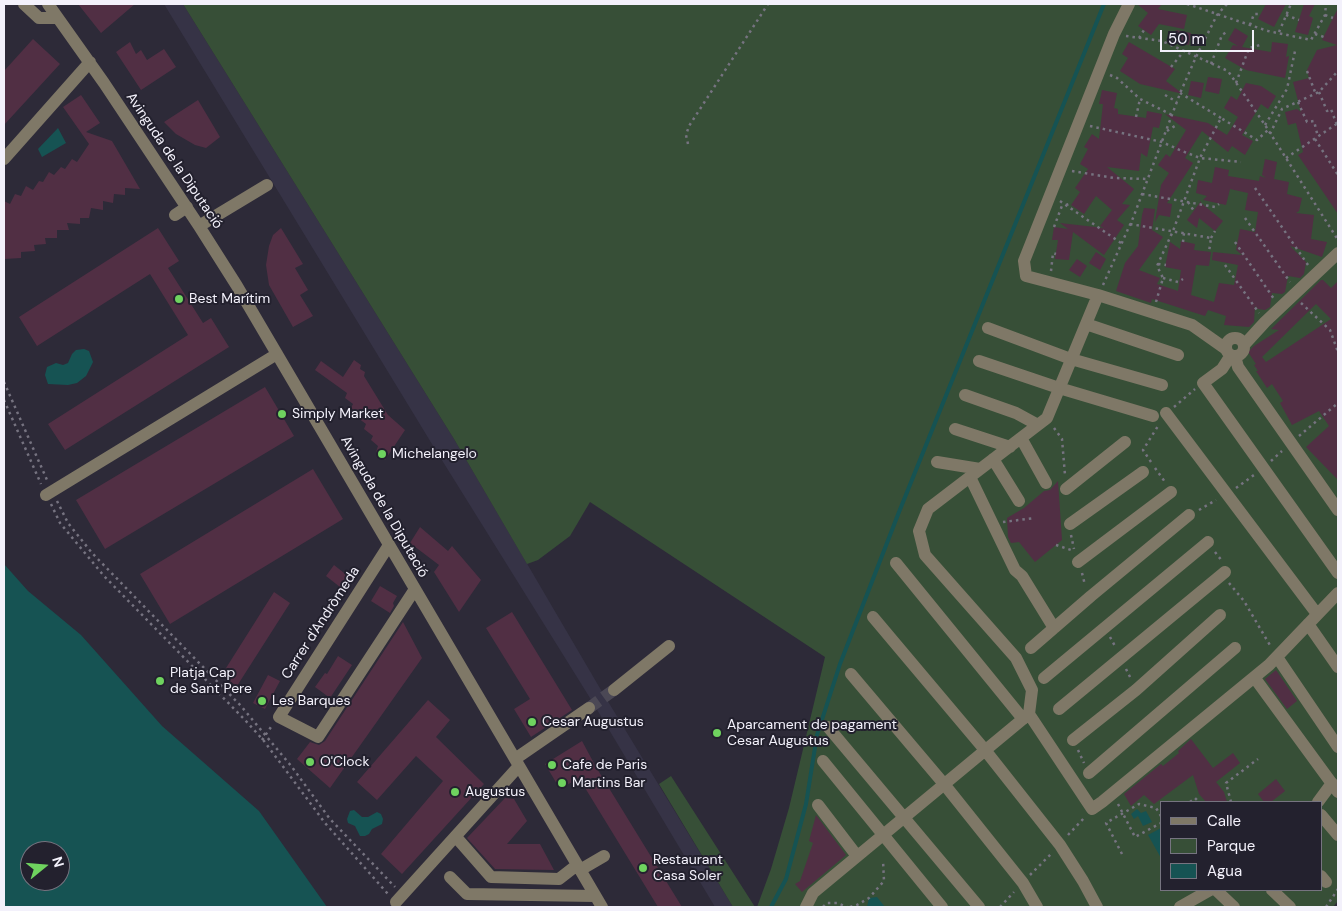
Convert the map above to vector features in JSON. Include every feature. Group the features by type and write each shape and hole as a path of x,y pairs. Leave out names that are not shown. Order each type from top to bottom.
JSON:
{"street":[{"path":"24,4 39,18 58,18"},
{"name":"Avinguda de la Diputació","path":"48,4 90,62 199,226 277,354 602,907"},
{"path":"1129,4 1114,34 1024,261 1026,276 1193,325 1238,341"},
{"path":"4,159 90,62"},
{"path":"199,226 266,185"},
{"path":"175,215 187,207"},
{"path":"1338,253 1265,322 1238,341 1227,342 1238,367 1338,510"},
{"path":"806,907 813,893 1026,716 1032,690 1016,658 925,554 919,531 928,509 1046,418 1098,296"},
{"path":"1086,324 1178,355"},
{"path":"1193,325 1231,353"},
{"path":"988,328 1072,358 1162,385"},
{"path":"1231,353 1222,369 1203,383 1338,573"},
{"path":"49,493 277,354"},
{"path":"979,362 1153,416"},
{"path":"965,395 1016,413 1038,426"},
{"path":"1166,413 1318,614"},
{"path":"955,429 1010,447"},
{"path":"1021,438 1046,483"},
{"path":"1066,489 1125,442"},
{"path":"994,459 1019,501"},
{"path":"937,462 975,473"},
{"path":"1070,524 1142,472"},
{"path":"975,473 992,523 1014,570 1022,576 1054,628"},
{"path":"1077,556 1172,492"},
{"path":"1031,648 1189,516"},
{"path":"1044,678 1208,542"},
{"name":"Carrer d'Andròmeda","path":"389,545 279,717 318,737 415,589"},
{"path":"896,563 1026,716 1092,809 1254,677 1277,657 1337,596"},
{"path":"1059,709 1225,572"},
{"path":"1073,740 1136,690 1220,615"},
{"path":"873,617 985,750 1060,845 1097,907"},
{"path":"1308,624 1338,667"},
{"path":"614,690 669,646"},
{"path":"1089,773 1235,648"},
{"path":"1277,657 1338,747"},
{"path":"852,674 944,784 1023,883 1037,907"},
{"path":"1254,677 1335,788 1319,801"},
{"path":"400,898 456,837 517,762 590,708"},
{"path":"828,727 979,907"},
{"path":"823,761 942,907"},
{"path":"818,805 857,856"},
{"path":"1322,816 1338,835"},
{"path":"456,837 491,876 558,879 604,856"},
{"path":"450,877 466,894 595,896"},
{"path":"1181,907 1208,891"},
{"path":"1217,891 1234,907"},
{"path":"1273,891 1290,907"}],"path":[{"path":"688,144 686,135 689,126 768,4"},
{"path":"1187,4 1250,25 1311,40 1325,14 1326,4"},
{"path":"1098,296 1122,244 1180,93 1217,14 1227,4"},
{"path":"1278,33 1291,4"},
{"path":"1250,25 1254,14 1261,14"},
{"path":"1325,14 1333,18"},
{"path":"1286,15 1299,20"},
{"path":"1139,38 1144,30"},
{"path":"1211,64 1222,35 1228,31"},
{"path":"1114,34 1162,41 1228,72 1265,125 1338,240"},
{"path":"1315,34 1324,38"},
{"path":"1236,84 1249,48 1260,45"},
{"path":"1171,67 1184,51"},
{"path":"1265,125 1287,89 1294,51"},
{"path":"1099,71 1117,78 1140,99 1172,115"},
{"path":"1307,71 1327,110 1331,109 1338,128"},
{"path":"1270,134 1282,109 1317,92 1338,71"},
{"path":"1338,71 1338,76"},
{"path":"1180,93 1257,140 1268,130"},
{"path":"1165,95 1177,102"},
{"path":"1136,116 1140,99"},
{"path":"1298,102 1308,122 1314,121 1316,138 1338,175"},
{"path":"1153,313 1163,278 1157,266 1186,202 1200,158 1220,118"},
{"path":"1079,123 1162,142 1200,158 1241,162"},
{"path":"1166,132 1178,124"},
{"path":"1286,158 1337,124"},
{"path":"1061,168 1084,174 1114,178 1148,179"},
{"path":"1255,188 1315,275"},
{"path":"1050,194 1122,244"},
{"path":"1142,194 1215,207 1218,204"},
{"path":"1186,202 1194,211"},
{"path":"1064,204 1072,203"},
{"path":"1054,227 1064,204"},
{"path":"1245,218 1295,294 1330,330 1338,352"},
{"path":"1130,224 1211,238"},
{"path":"1209,252 1214,231"},
{"path":"1183,242 1184,233"},
{"path":"1235,242 1280,308"},
{"path":"1050,282 1053,253 1056,254"},
{"path":"1158,264 1166,265"},
{"path":"1225,265 1265,322"},
{"path":"1163,278 1178,282 1183,279"},
{"path":"4,382 60,523 104,576 245,720 325,823 400,898"},
{"path":"4,400 49,493 68,523 92,553 266,734 330,819 400,898"},
{"path":"1189,516 1228,494 1263,468 1338,402"},
{"path":"992,523 1035,518"},
{"path":"1056,546 1077,556"},
{"path":"262,740 266,734"},
{"path":"1073,740 1089,773"},
{"path":"1231,801 1226,782 1258,759"},
{"path":"1112,794 1135,837 1160,824"},
{"path":"1122,854 1106,823 1123,815 1139,804 1156,808 1160,814"},
{"path":"1060,845 1092,809"},
{"path":"823,907 827,903 836,903 848,907 857,905 870,898 884,881 883,860"},
{"path":"1326,907 1338,889"}],"shaded area":[{"path":"164,4 183,4 454,439 601,690 733,907 715,907 590,698 435,449"}],"green space":[{"path":"183,4 1338,4 1338,901 1333,907 757,907 771,869 789,808 825,657 590,502 570,536 538,560 527,564 454,439"},
{"path":"671,776 755,907 733,907 659,784"}],"water":[{"path":"58,128 66,143 42,157 38,149"},
{"path":"84,349 89,351 93,362 86,376 77,383 68,385 48,384 45,375 47,367 56,363 63,365 68,363 76,350"},
{"path":"4,564 28,591 81,635 162,726 259,811 327,907 4,907"},
{"path":"1137,809 1141,813 1146,811 1152,822 1143,826 1138,816 1134,819 1131,814"},
{"path":"354,810 362,817 368,817 377,812 381,814 382,824 372,829 369,834 360,836 355,826 348,823 347,819 350,811"},
{"path":"1160,829 1160,856 1148,835"},
{"path":"877,897 885,907 867,907 869,898"}],"building":[{"path":"78,4 135,4 101,33"},
{"path":"1137,4 1162,4 1158,9 1187,15 1184,29 1159,24 1151,35 1138,26 1148,13"},
{"path":"1266,4 1286,4 1274,27 1258,19"},
{"path":"1304,4 1315,4 1309,16 1313,18 1308,35 1295,32"},
{"path":"1338,8 1338,214 1298,155 1303,152 1296,123 1288,125 1285,112 1297,109 1301,112 1293,82 1309,78 1307,70 1317,50 1337,45 1322,40"},
{"path":"1235,28 1248,36 1242,47 1271,52 1272,42 1288,44 1286,57 1289,56 1285,78 1246,70 1225,58 1233,45 1238,46 1228,40"},
{"path":"1176,30 1191,33 1189,45 1174,42"},
{"path":"33,39 60,64 4,125 4,71"},
{"path":"130,42 136,54 141,50 147,60 164,49 176,67 141,90 116,52"},
{"path":"1129,42 1175,69 1166,81 1183,94 1140,84 1120,71 1128,58 1122,54"},
{"path":"1208,77 1222,79 1219,94 1205,91"},
{"path":"1191,81 1204,83 1201,98 1188,95"},
{"path":"1246,83 1261,86 1276,96 1268,109 1261,104 1242,135 1253,141 1245,155 1232,146 1228,152 1202,131 1185,158 1193,163 1167,203 1172,204 1170,217 1159,215 1155,222 1161,185 1169,173 1158,165 1166,154 1170,157 1186,130 1165,114 1208,123 1227,135 1238,117 1224,108 1231,96 1237,100"},
{"path":"1102,90 1117,93 1114,108 1118,109 1118,114 1146,118 1147,111 1162,114 1159,128 1153,127 1147,157 1141,153 1139,171 1107,167 1134,189 1122,204 1130,205 1117,220 1124,225 1104,255 1073,232 1069,260 1055,259 1058,240 1052,240 1054,227 1068,229 1060,223 1104,228 1100,226 1112,210 1096,196 1084,214 1071,205 1080,192 1075,188 1088,169 1080,164 1088,149 1084,147 1092,134 1099,139 1103,104 1099,104"},
{"path":"81,95 100,123 86,132 112,141 140,189 125,188 125,195 114,194 113,203 103,201 103,210 91,208 89,218 80,218 80,224 67,223 69,230 57,230 57,238 45,238 46,244 34,245 35,251 21,252 21,258 4,259 4,201 10,204 15,194 21,196 26,186 33,190 39,181 43,182 49,172 54,175 61,167 65,169 72,159 77,162 89,144 63,107"},
{"path":"198,100 220,137 206,148 195,145 176,134 164,122"},
{"path":"1265,159 1277,162 1274,179 1289,182 1287,194 1302,198 1299,211 1296,213 1314,215 1311,239 1327,242 1322,257 1290,246 1306,262 1304,274 1300,278 1288,276 1285,292 1282,294 1272,293 1270,307 1265,310 1258,309 1255,306 1254,322 1249,327 1224,325 1226,316 1208,310 1205,316 1152,299 1151,303 1116,291 1125,263 1138,246 1144,208 1155,209 1152,230 1163,237 1139,270 1160,278 1157,284 1178,291 1181,270 1165,267 1170,242 1180,249 1181,241 1195,244 1194,250 1211,252 1209,266 1196,265 1191,295 1214,302 1219,283 1234,285 1238,265 1212,260 1213,252 1242,255 1236,250 1240,229 1255,232 1258,212 1245,210 1248,193 1230,189 1226,205 1203,200 1207,196 1196,193 1198,180 1212,183 1215,167 1229,170 1228,176 1259,181 1260,176 1266,178 1262,175"},
{"path":"1201,201 1223,221 1215,231 1199,218 1197,228 1187,220"},
{"path":"158,228 179,261 168,268 203,323 211,318 229,347 65,450 48,424 188,335 150,274 37,346 19,317"},
{"path":"281,228 303,264 295,268 308,290 300,295 313,316 293,327 269,285 266,265 273,235"},
{"path":"1096,252 1106,259 1100,270 1089,263"},
{"path":"1077,259 1087,266 1080,277 1069,270"},
{"path":"1321,280 1331,288 1338,281 1338,480 1306,447 1329,426 1319,411 1292,425 1280,403 1283,401 1272,384 1267,388 1256,371 1258,371 1254,365 1256,364 1248,352 1279,330 1271,329","holes":["1316,304 1331,319 1266,362 1262,357"]},
{"path":"354,360 361,365 360,369 365,372 364,376 388,415 405,430 385,460 376,452 378,446 371,440 373,436 364,429 366,424 358,418 359,414 351,408 353,404 345,398 347,393 315,370 321,361 343,377"},
{"path":"265,387 294,436 105,549 76,500"},
{"path":"313,469 343,519 170,624 140,574"},
{"path":"1058,481 1062,540 1035,562 1019,542 1011,543 1008,537 1007,518 1024,508 1044,491 1050,490"},
{"path":"420,527 448,551 452,546 481,580 459,612 434,572 439,565 410,543"},
{"path":"334,565 353,580 345,591 326,576"},
{"path":"380,586 397,596 390,613 371,601"},
{"path":"274,592 290,603 237,686 221,676"},
{"path":"512,612 572,710 531,737 514,709 530,699 486,628"},
{"path":"403,622 422,658 330,788 297,759 310,742 319,745 325,741"},
{"path":"338,656 352,665 330,698 315,687 325,673 327,674"},
{"path":"1276,670 1297,701 1287,709 1265,679"},
{"path":"268,675 280,681 265,709 253,703"},
{"name":"Augustus","path":"428,700 450,720 436,737 484,784 402,874 381,854 443,781 416,756 377,800 357,782"},
{"path":"1191,739 1213,768 1233,753 1240,763 1216,782 1224,792 1227,801 1205,801 1199,794 1193,775 1154,804 1144,795 1131,806 1124,794 1161,764 1163,766 1179,753 1178,751"},
{"path":"582,741 682,907 658,907 579,778 560,789 545,764"},
{"path":"1276,779 1285,791 1272,801 1263,801 1258,794"},
{"path":"505,798 514,799 527,821 507,844 540,844 554,870 495,869 467,838"},
{"path":"816,815 846,855 802,892 795,884 800,881 813,843 809,841"}],"waterway":[{"path":"771,907 786,879 806,804 817,735 840,664 899,512 1104,4"}],"tunnel":[{"path":"589,708 614,690"}],"place":[{"name":"Best Marítim","path":"179,299"},
{"name":"Simply Market","path":"282,414"},
{"name":"Michelangelo","path":"382,454"},
{"name":"Platja Cap de Sant Pere","path":"160,681"},
{"name":"Les Barques","path":"262,701"},
{"name":"Cesar Augustus","path":"532,722"},
{"name":"Aparcament de pagament Cesar Augustus","path":"717,733"},
{"name":"O'Clock","path":"310,762"},
{"name":"Cafe de Paris","path":"552,765"},
{"name":"Martins Bar","path":"562,783"},
{"name":"Augustus","path":"455,792"},
{"name":"Restaurant Casa Soler","path":"643,868"}]}
